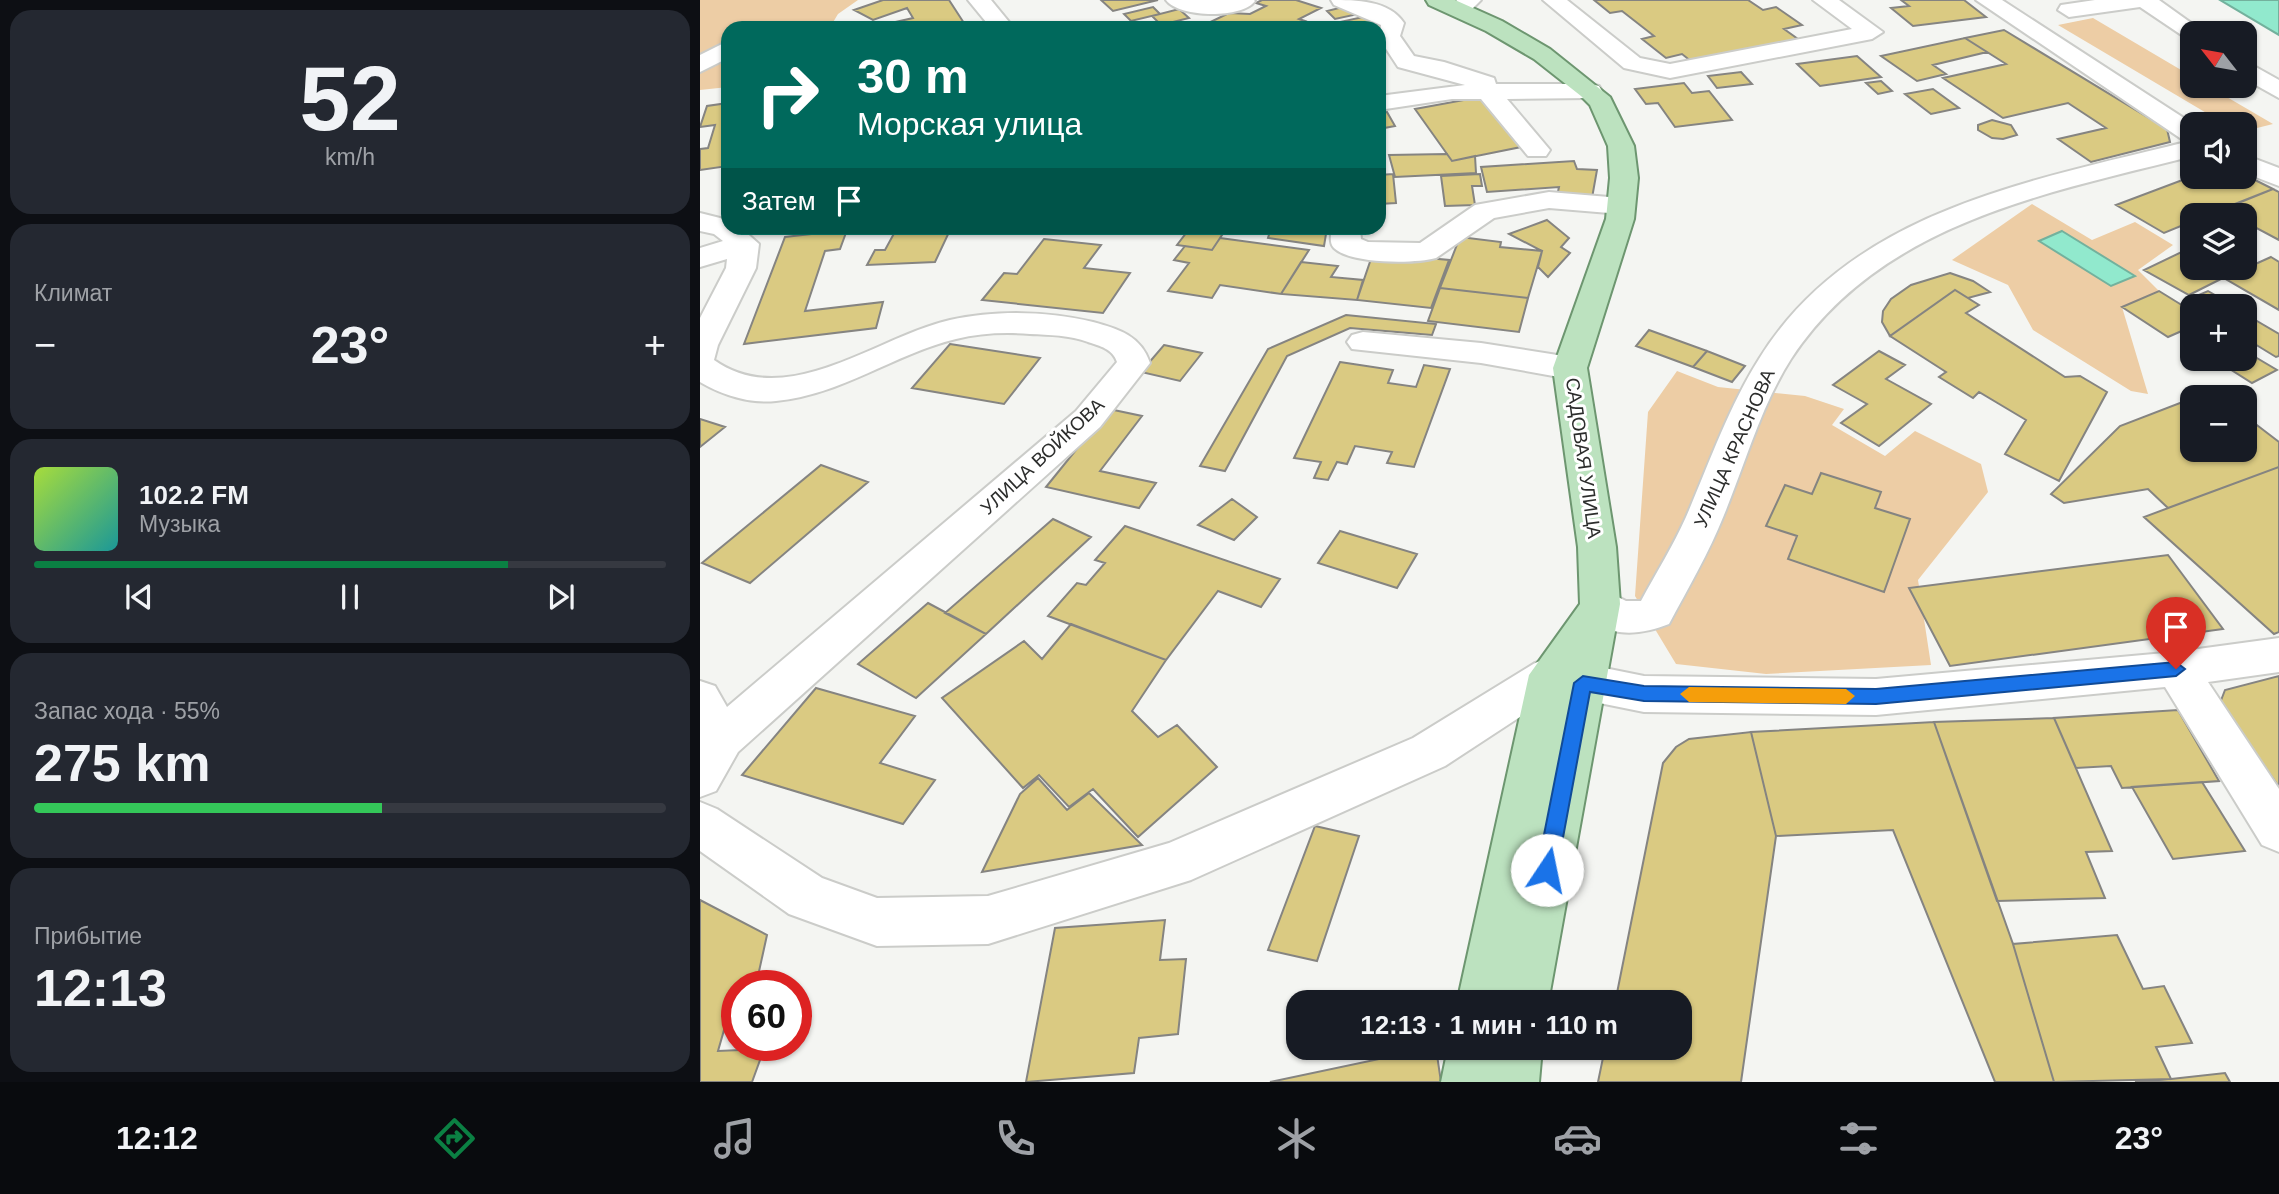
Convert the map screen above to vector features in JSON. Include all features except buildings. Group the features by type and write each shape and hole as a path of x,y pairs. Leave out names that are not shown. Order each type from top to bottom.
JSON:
{"main road":[{"name":"САДОВАЯ УЛИЦА","path":"1455,3 1542,54 1590,91 1601,102 1621,146 1624,178 1619,219 1570,368 1597,547 1600,604 1566,679"},
{"path":"1486,990 1566,679"},
{"path":"1524,990 1566,679"},
{"path":"1469,1082 1473,1060"},
{"path":"1511,1082 1514,1060"}],"street":[{"path":"979,0 996,21"},
{"path":"1177,0 1189,6 1208,8 1244,1"},
{"path":"1342,0 1382,15 1393,23 1389,36 1406,62 1436,67 1497,91 1537,150"},
{"path":"1554,0 1632,63 1670,71 1872,32 1824,0"},
{"path":"1987,0 2180,127"},
{"path":"2069,9 2144,0 2180,24"},
{"path":"700,65 721,52"},
{"path":"2258,77 2279,91"},
{"path":"1386,102 1452,92 1590,91"},
{"name":"УЛИЦА КРАСНОВА","path":"1600,604 1608,612 1628,619 1654,613 1705,516 1731,448 1773,361 1820,300 1873,258 1931,223 1989,201 2180,151"},
{"path":"2257,168 2279,178"},
{"path":"1346,235 1346,244 1364,251 1426,251 1485,211 1549,201 1621,206"},
{"path":"700,258 721,234"},
{"path":"700,357 702,345 741,268 726,235"},
{"name":"УЛИЦА ВОЙКОВА","path":"700,366 718,380 740,388 778,391 837,376 949,331 1007,321 1086,329 1124,344 1134,363 1088,419 797,669 721,739 700,777"},
{"path":"1363,342 1481,353 1570,368"},
{"path":"700,824 807,897 877,922 988,920 1174,864 1429,752 1566,679 1644,694 1876,697 2176,669 2279,655"},
{"path":"2176,669 2279,830"},
{"path":"700,699 721,739"}],"shaded area":[{"path":"700,0 858,0 838,14 834,21 721,21 721,88 700,90"},
{"path":"2220,0 2279,0 2279,35"},
{"path":"2093,18 2180,69 2180,97 2058,25"},
{"path":"2181,98 2229,98 2252,112 2205,112"},
{"path":"2257,115 2273,124 2257,128"},
{"path":"2032,204 2092,240 2135,222 2173,245 2138,270 2159,291 2122,307 2148,394 2131,391 2033,330 2008,285 1952,260","holes":["2039,241 2135,275 2112,286"]},
{"path":"2062,231 2135,276 2111,286 2039,241"},
{"path":"1677,371 1718,387 1805,396 1844,409 1832,425 1885,456 1915,431 1981,464 1988,492 1918,580 1931,665 1766,674 1676,664 1635,596 1648,412","holes":["1822,473 1881,492 1875,508 1910,519 1884,592 1788,559 1797,536 1767,526 1785,485 1812,494"]}],"slow traffic":[{"path":"1689,694 1846,696"}],"route":[{"path":"1547,870 1583,683 1644,694 1876,697 2176,669"}]}
